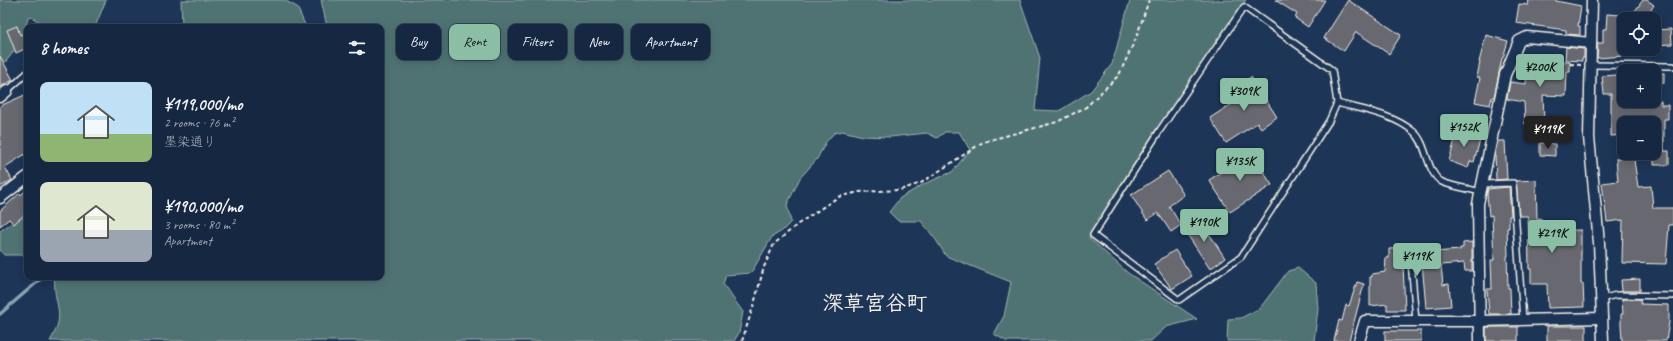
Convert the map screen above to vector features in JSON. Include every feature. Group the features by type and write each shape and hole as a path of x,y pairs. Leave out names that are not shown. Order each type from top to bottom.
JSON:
{"street":[{"path":"1592,0 1589,137 1599,243 1603,341"},
{"path":"1480,341 1478,204 1505,75 1519,41 1527,37 1591,43"},
{"path":"0,198 24,179"},
{"path":"1359,341 1365,321 1479,321 1602,318"}],"lane":[{"path":"1244,7 1332,70 1337,103 1329,121 1241,257 1179,300 1093,235 1160,130 1244,7"},
{"path":"1591,66 1673,66"},
{"path":"3,94 24,76"},
{"path":"1337,103 1394,119 1415,133 1423,144 1435,176 1442,182 1481,188 1513,183 1523,320"},
{"path":"1411,262 1416,321"},
{"path":"1601,299 1616,295 1673,296"}],"path":[{"path":"742,341 764,267 774,244 798,224 838,197 859,192 900,190 921,183 983,142 1056,122 1086,107 1119,75 1136,38 1149,0"}],"green space":[{"path":"0,0 106,0 96,24 44,24 29,16 26,24 24,24 21,37 14,50 0,67"},
{"path":"181,0 284,0 297,7 305,24 182,24"},
{"path":"321,0 1020,0 1040,58 1035,110 1059,111 1091,91 1112,64 1130,0 1246,0 1175,102 1122,183 1089,238 1128,273 1197,319 1166,327 1151,341 1006,341 994,334 1004,316 1011,282 946,256 921,221 898,221 889,212 900,198 924,184 952,172 970,150 959,132 945,132 937,138 927,133 890,137 863,136 842,131 834,133 826,142 817,159 800,178 787,205 791,222 782,231 772,237 751,273 726,275 723,284 743,312 739,333 734,341 50,341 58,323 59,315 55,295 55,280 384,280 384,24 326,24"},
{"path":"24,217 24,255 4,255 0,250 0,231 13,222"},
{"path":"1298,268 1316,283 1318,309 1314,341 1227,341 1228,319 1241,318 1260,308 1288,271"}],"building":[{"path":"1275,0 1325,0 1308,27 1295,18 1297,14"},
{"path":"1348,0 1401,35 1389,54 1356,32 1344,51 1324,38"},
{"path":"1529,0 1556,0 1581,6 1578,26 1580,26 1580,35 1566,34 1566,30 1516,23 1519,4 1528,5"},
{"path":"1643,0 1647,0 1654,5 1650,12 1634,12"},
{"path":"1607,14 1617,15 1617,56 1624,56 1597,58 1598,43 1603,43 1603,29 1606,29"},
{"path":"17,26 20,35 24,33 24,49 16,53 7,30"},
{"path":"1671,29 1672,44 1661,45 1661,30"},
{"path":"1486,35 1508,41 1502,58 1494,97 1492,97 1490,105 1475,102 1480,78 1477,77 1479,62"},
{"path":"1566,47 1584,49 1584,58 1582,58 1582,61 1565,60"},
{"path":"0,56 13,80 0,87"},
{"path":"1527,61 1570,62 1570,72 1567,72 1566,96 1543,95 1544,124 1525,124 1524,102 1507,99 1510,82 1526,84"},
{"path":"1661,73 1664,73 1664,83 1661,83"},
{"path":"1617,75 1617,108 1661,108 1661,105 1668,105 1668,119 1664,119 1664,151 1669,151 1669,165 1654,165 1654,160 1661,160 1661,116 1617,116 1617,136 1611,136 1611,94 1604,94 1602,76"},
{"path":"1251,77 1277,117 1261,128 1257,123 1226,143 1210,118 1241,98 1234,88"},
{"path":"24,95 24,155 5,167 12,180 0,187 0,106"},
{"path":"1457,125 1470,129 1470,139 1480,140 1474,162 1470,161 1468,168 1449,161 1456,136 1454,136"},
{"path":"1498,141 1505,141 1507,179 1496,180 1495,153"},
{"path":"1540,143 1555,144 1555,156 1540,155"},
{"path":"1251,153 1272,185 1230,212 1209,180"},
{"path":"1616,158 1617,160 1634,160 1638,187 1651,186 1653,208 1673,208 1673,225 1669,225 1666,264 1622,263 1623,220 1607,222 1602,183 1618,181"},
{"path":"1168,171 1184,195 1169,206 1181,225 1171,232 1158,213 1147,220 1131,195"},
{"path":"1536,180 1537,219 1541,218 1542,231 1581,230 1581,284 1583,283 1584,307 1548,308 1547,284 1531,284 1531,269 1529,269 1528,216 1519,216 1516,181"},
{"path":"1509,187 1511,216 1509,216 1509,228 1507,228 1507,256 1508,288 1510,288 1511,314 1489,314 1487,289 1492,289 1491,260 1494,260 1492,215 1489,216 1487,194 1488,189"},
{"path":"24,192 24,215 14,224 9,219 0,226 0,211 20,193 21,195"},
{"path":"1199,218 1225,258 1210,269 1183,228"},
{"path":"1472,242 1472,271 1465,271 1464,263 1441,265 1443,285 1449,284 1451,306 1426,308 1422,263 1415,263 1414,259 1411,257 1408,259 1407,264 1403,264 1405,310 1387,310 1387,304 1370,306 1370,277 1372,277 1372,274 1385,272 1386,258 1389,258 1389,249 1407,248 1408,254 1460,250 1460,248 1463,248 1463,243"},
{"path":"1175,250 1192,276 1172,289 1154,264"},
{"path":"1640,279 1640,291 1622,291 1621,280"},
{"path":"1357,282 1364,284 1349,341 1334,341 1339,320 1342,321 1346,305 1349,306"},
{"path":"1622,299 1640,299 1641,304 1669,305 1669,322 1666,341 1622,341"},
{"path":"1547,326 1586,326 1586,341 1547,341"},
{"path":"1486,327 1518,327 1518,341 1486,341"},
{"path":"1385,331 1421,331 1421,341 1385,341"}],"waterway":[{"path":"0,314 40,280"}],"district":[{"name":"深草宮谷町","path":"875,303"}]}
